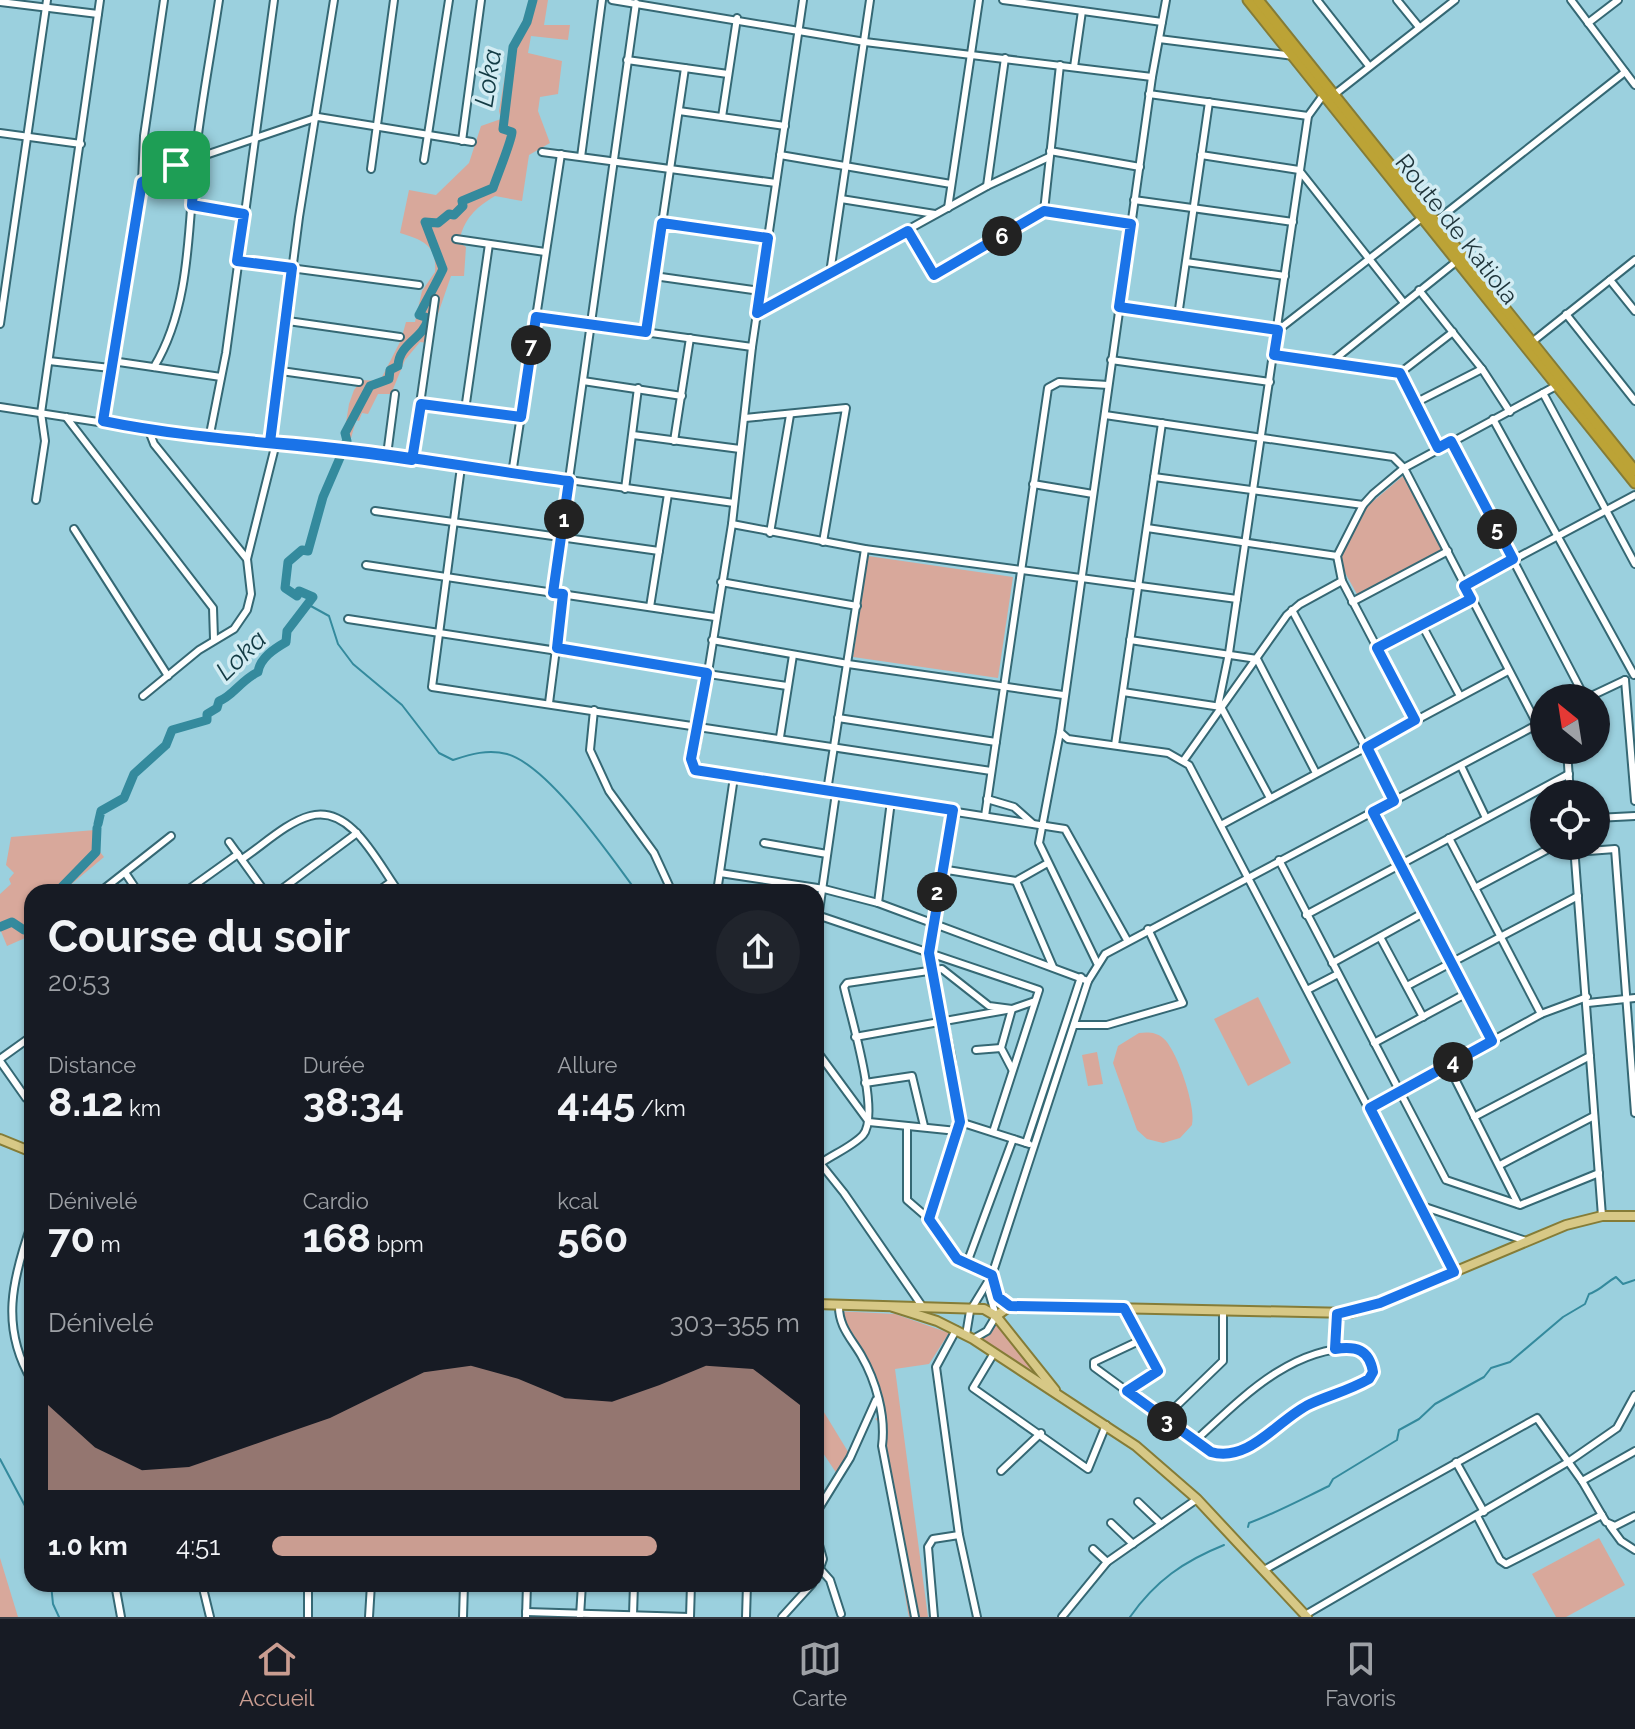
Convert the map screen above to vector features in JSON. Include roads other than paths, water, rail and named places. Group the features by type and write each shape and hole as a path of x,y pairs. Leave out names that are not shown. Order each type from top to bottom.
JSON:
{"highway":[{"name":"Route de Katiola","path":"1248,0 1436,221 1635,471"},
{"name":"Route de Katiola","path":"1258,0 1457,261 1635,483"}],"main road":[{"path":"0,1139 24,1149"},
{"path":"991,1277 998,1297 1010,1306 1337,1314 1380,1303 1584,1219 1635,1216"},
{"path":"824,1304 972,1307 996,1316 1058,1393"},
{"path":"996,1316 1010,1306"},
{"path":"893,1307 970,1337 1106,1425 1197,1499 1306,1616"}],"street":[{"path":"36,500 45,441 41,413 100,0"},
{"path":"103,421 142,182 144,136 164,0"},
{"path":"154,367 168,343 176,318 219,0"},
{"path":"209,439 221,377 274,0"},
{"path":"143,696 212,642 234,629 247,610 251,594 247,559 273,442 292,268 334,0"},
{"path":"371,169 394,0"},
{"path":"424,160 449,0"},
{"path":"462,141 481,0"},
{"path":"581,157 602,0"},
{"path":"612,0 799,28 865,42 1152,77"},
{"path":"679,10 681,0"},
{"path":"803,0 752,347 732,524 691,759 695,770 1066,829 1127,940"},
{"path":"830,274 870,0"},
{"path":"948,208 979,0"},
{"path":"1003,0 1038,2 1162,22"},
{"path":"1071,9 1072,0"},
{"path":"1097,963 1046,864 1039,843 1038,825 1060,732 1149,94 1166,0"},
{"path":"1317,0 1369,66"},
{"path":"1397,0 1419,27"},
{"path":"1270,798 1220,706 1308,116 1329,94 1455,0"},
{"path":"1571,0 1635,85"},
{"path":"1588,23 1618,0"},
{"path":"0,2 46,3 98,14"},
{"path":"0,324 46,3"},
{"path":"553,593 636,3"},
{"path":"1074,67 1082,11"},
{"path":"722,117 737,18"},
{"path":"1159,39 1295,56"},
{"path":"987,186 1005,58"},
{"path":"627,60 728,74"},
{"path":"1044,211 1060,65"},
{"path":"646,332 685,68"},
{"path":"1436,221 1625,72"},
{"path":"1149,94 1308,116"},
{"path":"1178,316 1209,102"},
{"path":"679,111 785,126"},
{"path":"142,182 156,172 318,117 472,142"},
{"path":"0,133 81,144"},
{"path":"542,152 776,183"},
{"path":"512,474 561,154"},
{"path":"757,313 1050,154 1140,167"},
{"path":"780,155 951,184"},
{"path":"1201,155 1299,170 1404,303"},
{"path":"841,199 935,214"},
{"path":"1134,200 1293,222"},
{"path":"192,205 244,214"},
{"path":"908,231 934,275 1044,211 1131,224"},
{"path":"1119,307 1278,330 1423,217"},
{"path":"662,223 768,238"},
{"path":"456,239 545,252"},
{"path":"465,410 489,244"},
{"path":"1532,342 1635,260"},
{"path":"237,261 419,285"},
{"path":"1330,363 1457,261"},
{"path":"1186,262 1285,276"},
{"path":"654,276 760,291"},
{"path":"1610,280 1635,311"},
{"path":"1419,290 1482,369 1510,412"},
{"path":"412,460 435,299"},
{"path":"1566,314 1634,398"},
{"path":"536,317 752,347"},
{"path":"288,321 400,337"},
{"path":"1274,355 1400,373 1453,332"},
{"path":"674,441 690,338"},
{"path":"1111,360 1270,382"},
{"path":"49,361 154,367 221,377"},
{"path":"1415,403 1482,369"},
{"path":"281,371 359,382"},
{"path":"1400,373 1438,448"},
{"path":"583,381 682,396"},
{"path":"985,816 1048,388 1059,382 1108,385"},
{"path":"1415,720 1342,581 1337,556 1363,505 1404,468 1556,386"},
{"path":"625,489 638,388"},
{"path":"1543,393 1635,564"},
{"path":"387,455 395,394"},
{"path":"421,404 521,417"},
{"path":"0,407 209,439 273,442 387,455 734,503"},
{"path":"745,418 846,408 823,542"},
{"path":"770,533 790,415"},
{"path":"1105,415 1387,454 1404,468 1508,671 1530,707"},
{"path":"66,416 213,608 216,630 212,642"},
{"path":"1493,419 1634,675 1610,687"},
{"path":"1115,745 1162,423"},
{"path":"149,431 154,444 247,559"},
{"path":"633,435 740,449"},
{"path":"1451,441 1579,684"},
{"path":"461,467 444,576 432,687 697,724 991,771"},
{"path":"1154,477 1363,505"},
{"path":"1033,484 1093,494"},
{"path":"650,607 668,494"},
{"path":"1464,586 1635,495"},
{"path":"375,511 659,551"},
{"path":"732,524 865,549 1237,599"},
{"path":"1147,528 1337,556"},
{"path":"74,529 168,676"},
{"path":"827,791 865,549"},
{"path":"1352,602 1448,551"},
{"path":"366,565 715,617"},
{"path":"1184,760 1292,610 1342,581"},
{"path":"721,582 857,606"},
{"path":"549,703 563,594"},
{"path":"1377,648 1471,599"},
{"path":"1292,610 1394,801"},
{"path":"348,619 557,648 787,686"},
{"path":"1422,625 1460,696"},
{"path":"712,640 848,664 1063,695"},
{"path":"1130,640 1257,659"},
{"path":"780,737 793,655"},
{"path":"1257,659 1316,773"},
{"path":"1221,825 1508,671"},
{"path":"1625,680 1633,741 1635,801"},
{"path":"1626,689 1635,688"},
{"path":"1123,692 1220,706"},
{"path":"594,710 590,750 609,791 654,853 668,884"},
{"path":"838,718 996,742"},
{"path":"1030,1145 1097,963 1127,940 1530,728"},
{"path":"1060,732 1068,739 1168,753 1184,760 1309,989 1454,1272"},
{"path":"1568,764 1569,780"},
{"path":"1461,766 1486,818"},
{"path":"1306,915 1569,774"},
{"path":"718,884 734,777"},
{"path":"836,793 824,889 878,903 1088,981"},
{"path":"987,799 1014,807 1038,825"},
{"path":"878,903 891,801"},
{"path":"929,1219 960,1122 944,1020 929,953 953,810"},
{"path":"1373,812 1492,1041"},
{"path":"198,884 312,815 333,817 357,833 391,882 388,884"},
{"path":"1610,817 1635,816"},
{"path":"289,884 357,833"},
{"path":"133,884 126,869 171,836"},
{"path":"1449,838 1541,1014"},
{"path":"229,842 259,884"},
{"path":"764,843 827,854"},
{"path":"1610,849 1615,849 1635,1113"},
{"path":"1475,888 1530,859"},
{"path":"1279,860 1446,1180 1518,1204 1599,1173"},
{"path":"1575,860 1602,1216"},
{"path":"941,869 1016,881 1046,864"},
{"path":"720,873 792,884"},
{"path":"112,884 126,874"},
{"path":"1016,881 1053,967"},
{"path":"1407,986 1578,896"},
{"path":"1332,963 1425,912"},
{"path":"824,917 1038,989 993,1132"},
{"path":"1074,1025 1107,1025 1183,1003 1148,929"},
{"path":"1380,937 1423,1017"},
{"path":"824,1158 862,1136 869,1122 865,1083 845,984 942,969 989,1006 1012,1009"},
{"path":"1309,989 1338,974"},
{"path":"991,1277 972,1307 970,1337 987,1331 996,1316 989,1292 991,1277 1081,977"},
{"path":"1374,1043 1467,993"},
{"path":"1370,1108 1541,1014 1587,1000 1635,998"},
{"path":"855,1037 1012,1009 1036,1001"},
{"path":"976,1050 1001,1048 1005,1043 1012,1009"},
{"path":"24,1042 0,1060 24,1095"},
{"path":"1001,1048 1012,1069"},
{"path":"1474,1117 1590,1056"},
{"path":"824,1061 869,1122 957,1131"},
{"path":"1448,1065 1518,1204"},
{"path":"865,1083 912,1076 924,1126"},
{"path":"1500,1165 1594,1116"},
{"path":"960,1122 1030,1145"},
{"path":"907,1126 906,1198 929,1219 950,1250 991,1277"},
{"path":"967,1263 1013,1139"},
{"path":"824,1169 922,1306"},
{"path":"1419,1205 1526,1241"},
{"path":"24,1250 8,1303 17,1352 24,1366"},
{"path":"839,1304 840,1322 862,1357 877,1398 884,1428 882,1446 915,1617"},
{"path":"1124,1308 1157,1374 1127,1391"},
{"path":"1163,1419 1223,1361 1223,1310"},
{"path":"1335,1349 1337,1314"},
{"path":"956,1330 936,1367 959,1535 977,1617"},
{"path":"1141,1340 1093,1364 1163,1419 1195,1441 1211,1452 1233,1453 1252,1445 1309,1404 1369,1379 1373,1372 1366,1353 1358,1348 1335,1349 1268,1377 1195,1441"},
{"path":"994,1353 973,1388 1088,1469 1106,1425"},
{"path":"1306,1616 1568,1462 1617,1428 1635,1395"},
{"path":"824,1501 850,1458 877,1398"},
{"path":"1264,1570 1537,1418 1621,1541 1635,1550"},
{"path":"1001,1471 1041,1433"},
{"path":"1582,1481 1635,1451"},
{"path":"1456,1462 1500,1560 1506,1564 1602,1515"},
{"path":"1062,1617 1107,1562 1197,1499"},
{"path":"1138,1502 1161,1524"},
{"path":"1610,1526 1635,1516"},
{"path":"1111,1523 1133,1544"},
{"path":"934,1617 928,1547 933,1539 959,1535"},
{"path":"1093,1549 1107,1562"},
{"path":"824,1573 830,1580 841,1614"},
{"path":"116,1592 121,1617"},
{"path":"203,1592 208,1617"},
{"path":"308,1592 308,1617"},
{"path":"369,1617 371,1592"},
{"path":"463,1617 464,1592"},
{"path":"527,1592 526,1615 690,1617 691,1592"},
{"path":"580,1616 582,1592"},
{"path":"633,1615 634,1592"},
{"path":"746,1617 747,1592"},
{"path":"782,1617 805,1592"}],"waterway":[{"name":"Loka","path":"344,445 347,441 345,433 370,386 389,379 390,370 398,366 403,352 426,325 428,318 419,315 443,269 425,222 438,223 449,214 454,215 463,206 462,201 493,188 512,132 503,129 513,47 527,22 533,0"},
{"name":"Loka","path":"98,824 101,811 124,798 134,774 166,745 172,730 207,720 207,714 217,708 219,701 258,672 265,658 286,642 287,631 313,597 299,591 297,596 285,588 288,562 302,550 308,551 323,497 342,453"},
{"path":"309,605 329,616 338,644 353,664 402,705 439,753 453,760 493,752 524,762 578,814 631,884"},
{"name":"Loka","path":"65,884 96,852 97,828"},
{"name":"Loka","path":"0,927 12,922 24,930"},
{"path":"1248,1527 1249,1523 1329,1486 1333,1479 1397,1440 1399,1430 1419,1419 1435,1404 1484,1377 1491,1368 1510,1362 1563,1317 1585,1304 1589,1294 1616,1277 1623,1284 1635,1280"},
{"path":"0,1459 24,1504"},
{"path":"1130,1617 1171,1574 1224,1545"},
{"path":"52,1592 59,1617"}]}
